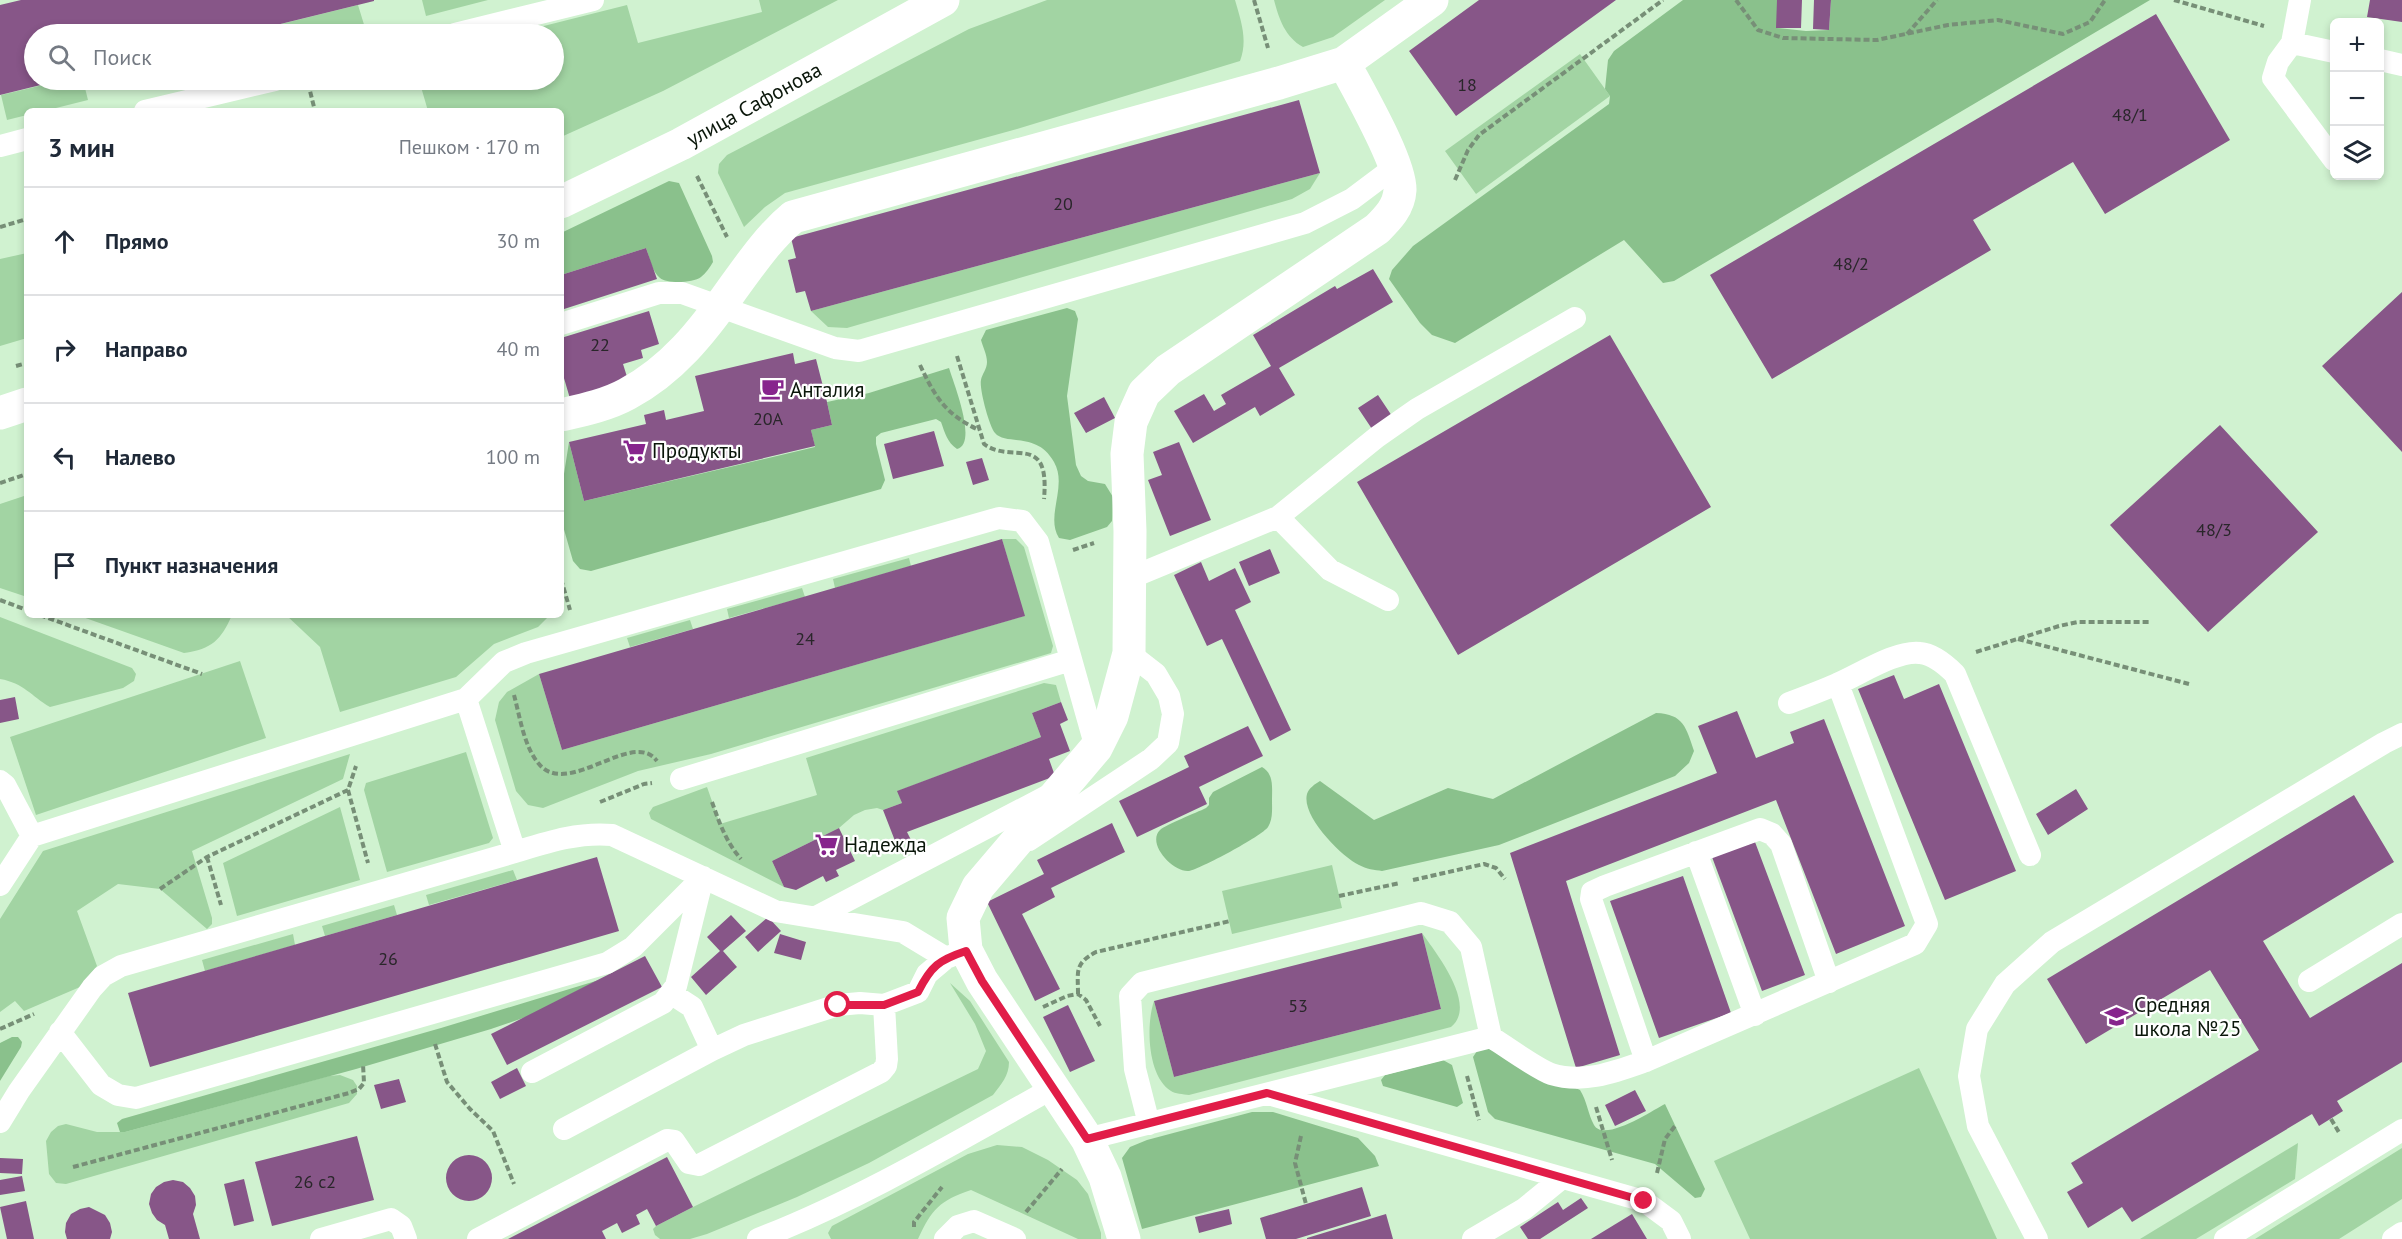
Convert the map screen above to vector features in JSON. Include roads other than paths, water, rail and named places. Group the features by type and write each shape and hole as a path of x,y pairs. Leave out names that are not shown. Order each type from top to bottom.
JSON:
{"street":[{"name":"улица Сафонова","path":"564,201 681,144 943,0"},
{"path":"564,414 594,407 626,394 658,374 688,348 774,233 793,217 1344,63 1432,0"},
{"path":"1122,1238 1105,1177 1087,1139 982,981 956,954 963,918 978,887 1096,748 1112,716 1129,653 1130,531 1127,454 1131,422 1144,393 1168,370 1377,229 1394,213 1400,190 1396,166 1344,63"},
{"path":"0,413 24,405"}],"lane":[{"path":"496,24 593,0"},
{"path":"2300,0 2293,38 2278,62 2273,78 2330,155"},
{"path":"2293,38 2330,51"},
{"path":"2384,61 2402,65"},
{"path":"158,108 233,90"},
{"path":"0,146 24,140"},
{"path":"564,323 659,293 682,293 835,348 859,351 1305,223 1352,199 1396,166"},
{"path":"1130,578 1278,517 1377,437 1417,408 1575,318"},
{"path":"1278,517 1330,570 1388,600"},
{"path":"0,885 32,836 466,699 504,662 526,652 999,518 1022,521 1041,551 1096,748"},
{"path":"1789,703 1912,652 1922,652 1944,663 1955,674 2030,855"},
{"path":"1002,858 1151,759 1168,743 1173,714 1168,696 1156,674 1129,653"},
{"path":"681,779 1071,660"},
{"path":"1149,1124 1135,1069 1130,996 1142,983 1421,914 1450,922 1471,947 1491,1037 1550,1074 1587,1078 1612,1073 1646,1061 1915,944 1927,924 1838,684"},
{"path":"466,699 515,852"},
{"path":"2037,1239 1978,1126 1969,1076 1977,1029 2006,984 2052,942 2402,734"},
{"path":"0,781 5,785 32,836"},
{"path":"816,917 1061,789"},
{"path":"1646,1061 1591,899 1592,892 1605,886 1761,829 1772,834 1781,844 1829,982"},
{"path":"0,1122 60,1032 103,976 121,966 571,836 592,833 612,835 775,911 903,932 956,954"},
{"path":"1696,852 1755,1015"},
{"path":"532,1072 663,1003 672,994 676,986 703,877"},
{"path":"60,1032 101,1085 118,1095 136,1098 607,963 633,947 703,877"},
{"path":"2309,981 2402,924"},
{"path":"564,1129 744,1035 838,1005 884,1005 918,992 927,974 956,954"},
{"path":"672,994 692,1007 712,1050"},
{"path":"478,1239 667,1140 674,1141 689,1163 699,1165 881,1072 886,1066 887,1059 884,1005"},
{"path":"1087,1139 1491,1037"},
{"path":"758,1239 808,1220 870,1189 1053,1088"},
{"path":"1267,1093 1644,1201 1671,1221 1680,1239"},
{"path":"2225,1239 2402,1130"},
{"path":"1473,1239 1524,1209 1562,1178"},
{"path":"321,1239 391,1220 401,1226 406,1239"},
{"path":"945,1239 958,1226 974,1221 1011,1237"},
{"path":"2393,1239 2402,1233"}],"place":[{"name":"Анталия","path":"772,389"},
{"name":"Продукты","path":"634,450"},
{"name":"Надежда","path":"826,844"},
{"name":"Средняя школа №25","path":"2116,1016"}]}
